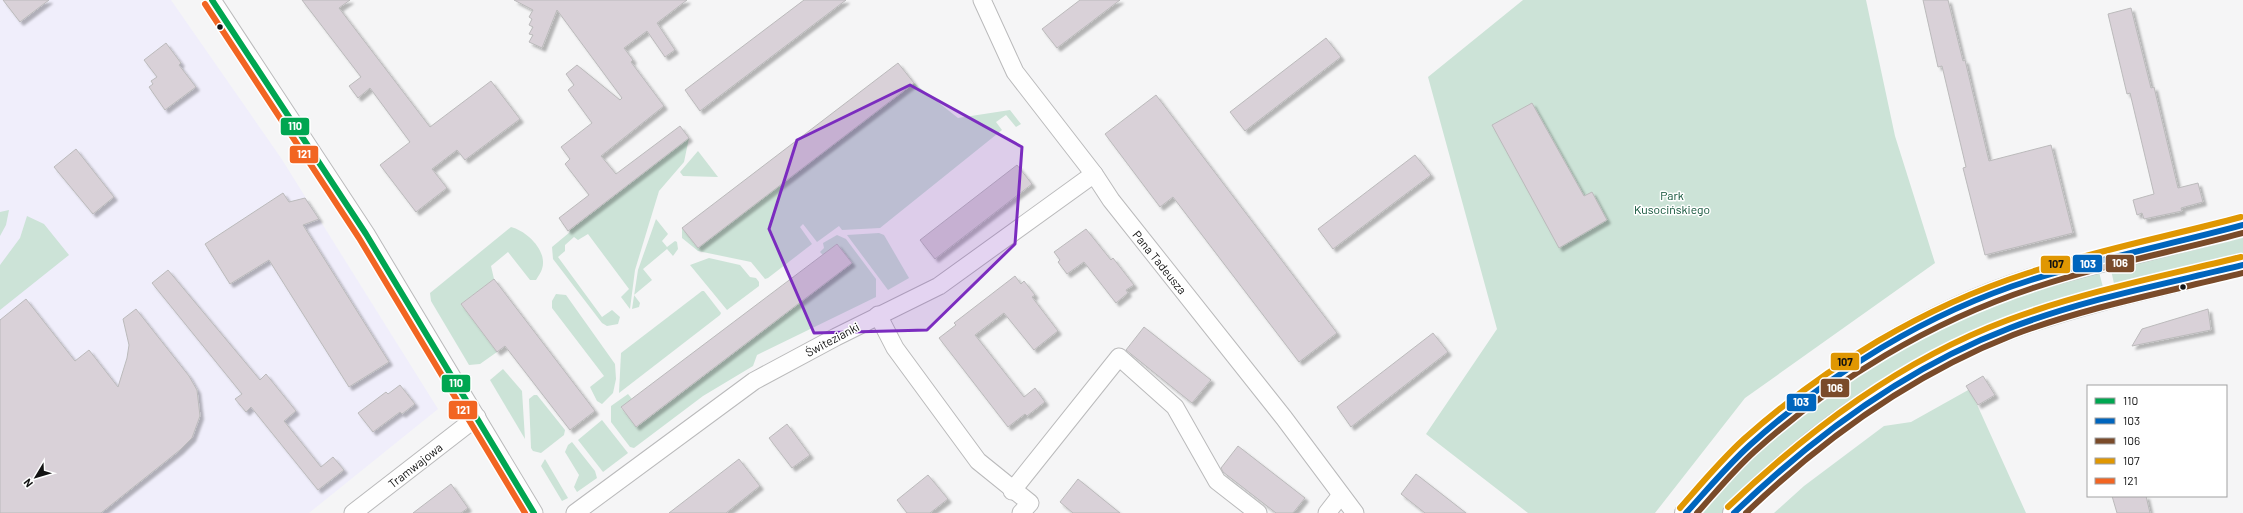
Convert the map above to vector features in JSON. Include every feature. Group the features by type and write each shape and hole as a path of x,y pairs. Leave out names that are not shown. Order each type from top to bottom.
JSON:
{"street":[{"path":"212,0 366,234 534,513"},
{"name":"Pana Tadeusza","path":"982,0 1015,72 1094,174 1111,200 1284,418 1355,513"},
{"name":"Świtezianki","path":"575,513 754,381 878,315 939,286 1094,174"},
{"path":"1686,513 1749,446 1814,393 1894,341 1936,319 1983,298 2031,280 2243,225"},
{"path":"1734,513 1799,452 1843,418 1908,377 1957,351 2010,328 2056,314 2243,265"},
{"path":"878,315 895,348 978,461 1012,491 1030,503 1021,513"},
{"path":"1012,491 1119,357 1175,407 1217,481 1258,513"},
{"name":"Tramwajowa","path":"353,513 477,417"},
{"path":"1327,513 1341,495"}],"highlighted area":[{"path":"910,85 1022,147 1015,244 927,330 814,333 769,229 797,140"}],"shaded area":[{"path":"0,0 171,0 281,158 438,409 309,513 0,513"}],"green space":[{"name":"Park Kusocińskiego","path":"1523,0 1866,0 1895,136 1935,263 1745,398 1655,513 1528,513 1426,434 1497,329 1428,77"},
{"path":"914,83 958,118 1010,110 1021,124 1016,127 1006,115 996,122 1002,130 880,228 842,230 839,226 817,242 803,224 800,227 812,244 768,278 765,279 751,262 698,251 682,238 682,227 698,248"},
{"path":"689,138 684,162 659,191 635,270 630,309 621,297 629,289 588,234 578,240 574,237 565,245 565,251 558,257 602,317 612,310 620,317 618,324 607,326 602,323 553,259 552,247 570,232 569,231"},
{"path":"698,151 718,177 683,176 680,172"},
{"path":"9,210 6,225 0,236 0,212"},
{"path":"27,216 44,224 69,255 0,310 0,265 20,238"},
{"path":"656,219 668,234 662,241 667,247 675,241 677,242 678,249 673,256 667,249 643,269 652,280 634,295 638,270"},
{"path":"511,227 529,237 535,243 542,255 542,269 536,280 530,280 508,252 491,266 494,279 461,304 497,352 480,364 469,365 431,301 430,293"},
{"path":"879,233 884,235 909,278 888,290 847,235"},
{"path":"837,235 846,239 876,279 876,297 757,355 753,366 703,396 634,448 630,447 611,422 611,406 628,394 632,399 621,408 637,427 852,263 837,244 823,255 820,252 824,248 823,243"},
{"path":"2243,235 2243,255 2115,288 2111,270"},
{"path":"709,258 740,265 750,277 756,278 759,282 759,286 727,310 690,265"},
{"path":"2099,272 2104,291 1884,379 1844,405 1783,454 1724,513 1697,513 1730,478 1765,445 1841,386 1882,360 1924,336 1967,315 2012,297"},
{"path":"704,291 721,313 720,315 619,393 621,353"},
{"path":"556,294 566,295 615,364 616,379 613,393 602,404 597,401 590,387 604,376 552,308 552,301"},
{"path":"634,295 640,303 639,307 632,309"},
{"path":"503,369 522,391 525,439 490,380"},
{"path":"1970,389 2026,513 1774,513 1804,486 1884,426 1911,422"},
{"path":"534,395 537,395 565,430 564,435 541,453 533,451 531,448 529,399"},
{"path":"602,420 628,453 603,472 578,440"},
{"path":"572,442 595,471 597,478 577,492 574,487 579,475 565,452 568,445"},
{"path":"545,459 568,498 562,501 541,466"}],"building":[{"path":"3,0 49,0 20,22"},
{"path":"302,0 350,0 339,8 430,127 491,81 520,119 465,160 457,150 432,169 447,188 416,212 380,165 410,142 370,88 358,98 349,86 361,77"},
{"path":"514,0 687,0 657,23 675,50 665,57 647,31 624,48 633,60 631,62 664,106 601,156 616,174 680,126 689,138 568,231 559,218 589,195 565,164 570,159 561,147 592,123 568,90 574,85 566,74 577,65 620,100 622,98 557,10 542,48 529,42 533,35 529,34 533,27 529,25 532,19 529,17 533,10"},
{"path":"804,0 846,0 700,111 685,90"},
{"path":"1080,0 1120,0 1057,48 1042,29"},
{"path":"1923,0 1948,0 1963,61 1965,60 1989,161 2051,145 2073,233 1985,255 1963,168 1966,167 1942,66 1938,67"},
{"path":"2131,8 2151,88 2154,87 2178,188 2198,183 2203,202 2181,208 2182,211 2144,219 2142,213 2137,215 2133,200 2154,194 2130,93 2127,94 2108,14"},
{"path":"1326,38 1341,57 1245,131 1230,112"},
{"path":"166,43 181,63 179,65 196,87 165,110 149,87 153,84 151,81 157,77 144,60"},
{"path":"898,63 914,83 698,248 682,228"},
{"path":"1156,95 1337,333 1299,362 1173,197 1160,207 1105,134"},
{"path":"1532,103 1584,196 1592,192 1607,220 1559,248 1492,125"},
{"path":"76,149 114,197 93,214 54,167"},
{"path":"1415,155 1431,175 1333,249 1318,229"},
{"path":"1017,165 1032,184 935,259 920,240"},
{"path":"283,193 289,202 305,198 319,219 303,225 389,362 349,387 269,260 230,284 205,244"},
{"path":"1086,229 1111,260 1113,258 1134,285 1126,290 1128,293 1116,303 1084,262 1067,274 1058,262 1060,260 1054,252"},
{"path":"837,244 852,263 636,427 621,407"},
{"path":"168,270 260,380 266,374 296,411 284,421 321,467 333,457 344,470 318,490 251,407 246,412 235,399 242,394 152,283"},
{"path":"1015,276 1021,284 1024,281 1035,295 1032,297 1058,331 1034,350 1004,313 975,335 1024,397 1035,388 1045,402 1027,416 1025,414 1008,427 939,338 956,325 954,323"},
{"path":"494,279 595,411 570,430 505,346 497,352 461,304"},
{"path":"26,299 75,361 89,350 118,387 127,358 129,345 123,319 136,309 189,376 197,390 200,416 192,438 180,450 101,513 0,513 0,320"},
{"path":"2208,309 2211,330 2132,346 2142,329"},
{"path":"1144,327 1211,380 1192,403 1126,350"},
{"path":"1433,333 1448,352 1351,427 1337,407"},
{"path":"1983,376 1995,395 1978,405 1966,386"},
{"path":"400,385 415,404 402,414 400,412 373,432 358,413 386,392 388,394"},
{"path":"787,424 810,455 792,468 769,438"},
{"path":"1238,446 1305,498 1293,513 1276,513 1223,472 1221,468"},
{"path":"739,459 760,486 726,513 669,513"},
{"path":"1416,474 1466,513 1425,513 1401,494"},
{"path":"928,475 948,499 930,513 907,513 897,500"},
{"path":"1078,479 1120,513 1073,513 1060,502"},
{"path":"451,484 468,508 461,513 413,513"},
{"path":"2112,497 2146,497 2150,513 2117,513"}],"transit line":[{"name":"110","path":"212,0 366,234 534,513"},
{"name":"121","path":"205,4 359,238 525,513"},
{"name":"107","path":"1680,508 1727,455 1775,412 1842,363 1877,341 1914,321 1951,303 2028,273 2107,250 2241,217"},
{"name":"103","path":"1686,513 1717,478 1750,445 1781,418 1847,369 1918,327 1955,309 2031,280 2057,272 2243,225"},
{"name":"106","path":"1697,513 1747,458 1786,425 1851,377 1885,355 1921,336 1957,318 2033,288 2085,272 2243,233"},
{"name":"107","path":"1728,507 1791,450 1859,399 1894,376 1969,336 2008,320 2065,301 2123,285 2241,257"},
{"name":"103","path":"1734,513 1797,457 1863,406 1934,363 1971,344 2038,318 2096,300 2243,265"},
{"name":"106","path":"1746,513 1806,459 1870,411 1904,389 1975,351 2013,335 2069,316 2243,273"}]}
